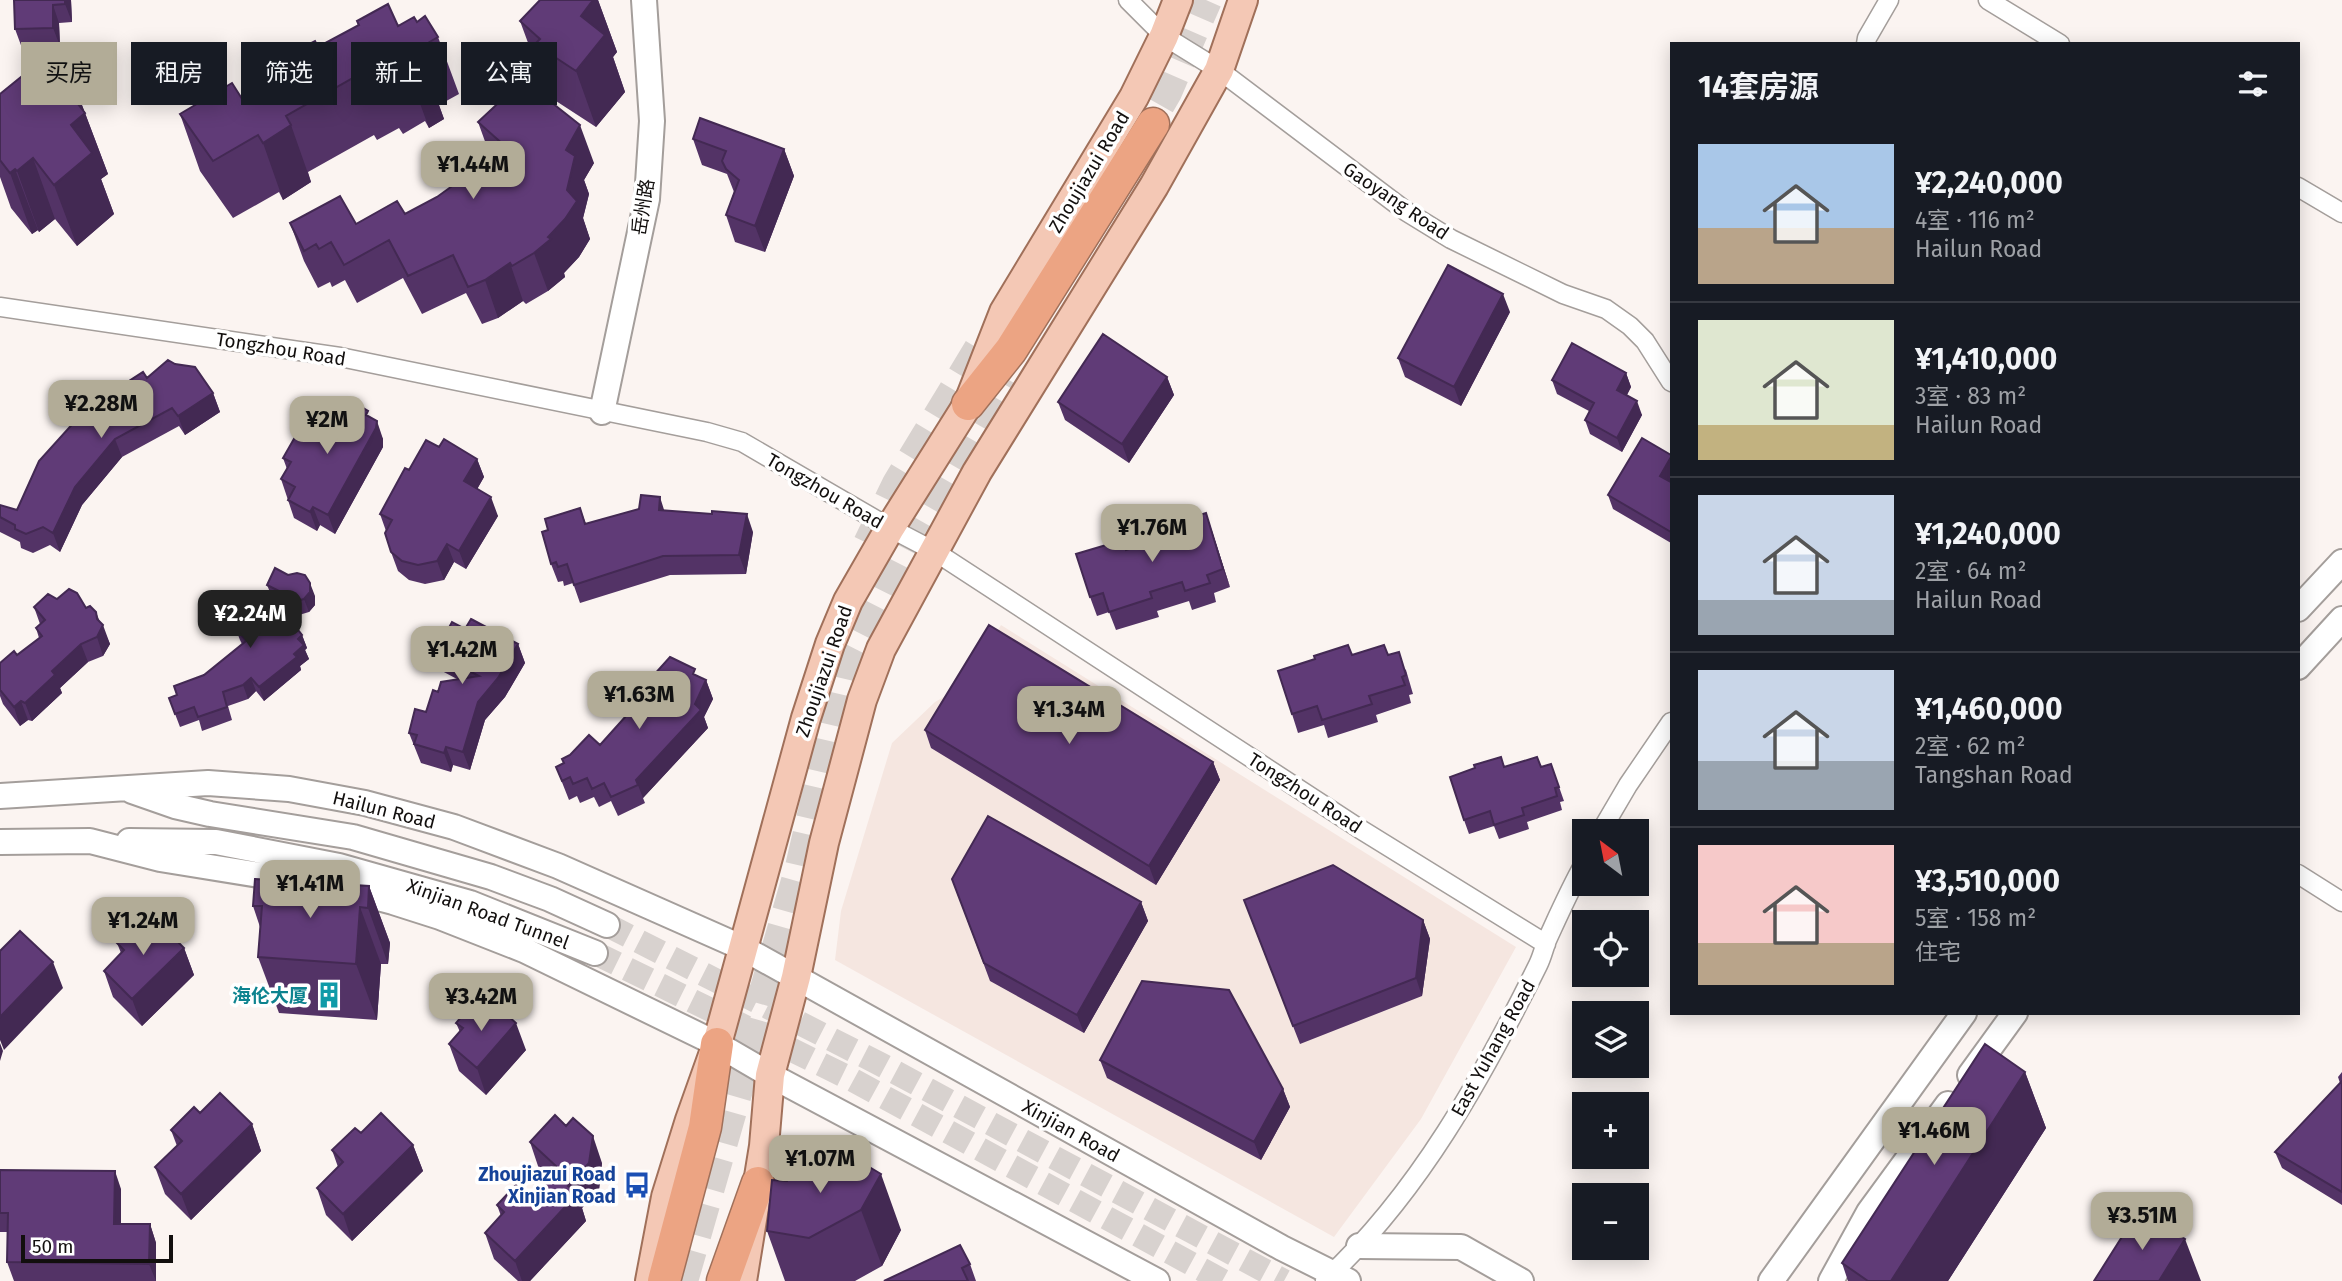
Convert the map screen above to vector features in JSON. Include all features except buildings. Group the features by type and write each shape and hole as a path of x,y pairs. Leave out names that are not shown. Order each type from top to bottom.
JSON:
{"highway":[{"path":"968,404 1012,350 1153,124"},
{"path":"664,1281 705,1127 717,1044"},
{"path":"723,1281 758,1183"}],"main road":[{"name":"岳州路","path":"602,412 647,199 652,121 644,0"},
{"name":"Zhoujiazui Road","path":"650,1281 666,1197 717,1044 806,718 848,601 890,528 968,404 1004,312 1134,97 1164,36 1178,0"},
{"path":"742,1281 764,1146 770,1075 796,977 824,843 862,700 881,649 977,472 1154,186 1219,70 1243,0"},
{"path":"2300,607 2342,562"},
{"path":"2300,665 2342,619"},
{"name":"Hailun Road","path":"0,796 208,783 289,789 365,803 454,827 558,866 743,948 796,977"},
{"name":"Xinjian Road Tunnel","path":"120,788 174,806 210,814 353,837 491,877 550,899 607,925"},
{"path":"0,842 90,841 160,859 340,888 428,913 524,950 717,1044 770,1075 1157,1281"},
{"name":"Xinjian Road Tunnel","path":"90,841 216,842 339,866 470,903 595,953"},
{"name":"Xinjian Road","path":"796,977 1335,1278"},
{"path":"1771,1281 1963,1015"},
{"path":"1831,1281 1869,1212 2014,1015"},
{"path":"1359,1247 1461,1247 1521,1281"}],"street":[{"name":"Gaoyang Road","path":"1128,0 1164,36 1219,70 1407,212 1451,239 1563,294 1605,309 1638,333 1670,381"},
{"path":"1866,42 1889,0"},
{"path":"1988,0 2057,42"},
{"path":"2300,188 2342,213"},
{"name":"Tongzhou Road","path":"0,307 340,357 707,432 742,442 934,551 1360,829 1546,944"},
{"path":"1608,819 1670,723"},
{"path":"2300,875 2342,902"},
{"name":"East Yuhang Road","path":"1335,1278 1426,1161 1479,1080 1539,962 1572,886"}],"shaded area":[{"path":"1001,625 1516,947 1421,1119 1334,1237 835,960 841,911 892,743 935,702 968,683"}],"tunnel":[{"path":"1135,146 1166,92 1206,0"},
{"path":"869,544 898,484 987,337"},
{"path":"682,1281 801,867 850,656 912,533 1002,376"},
{"path":"607,925 880,1064 1284,1281"},
{"path":"595,953 851,1079 1223,1281"}],"place":[{"name":"海伦大厦","path":"329,995"},
{"name":"Zhoujiazui Road Xinjian Road","path":"637,1185"}]}
